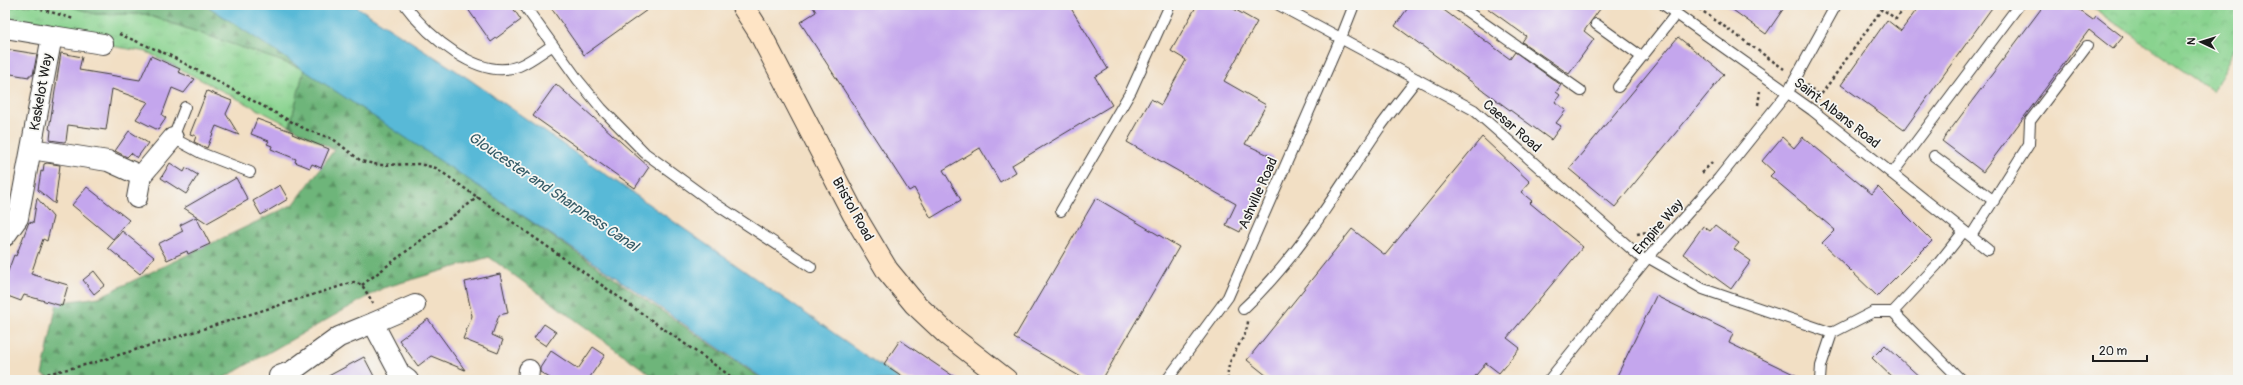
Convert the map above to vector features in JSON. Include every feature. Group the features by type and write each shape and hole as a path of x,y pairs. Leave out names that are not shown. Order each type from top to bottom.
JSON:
{"street":[{"name":"Bristol Road","path":"742,5 767,46 853,213 887,270 915,304 947,334 1006,380"},
{"name":"Kaskelot Way","path":"5,28 52,36 110,39"},
{"name":"Kaskelot Way","path":"5,236 18,218 52,36"},
{"path":"137,198 141,176 172,138"},
{"name":"Kaskelot Way","path":"31,149 108,161 141,176"},
{"path":"280,376 292,371 339,337 415,305"},
{"path":"377,321 400,374 408,380"}],"lane":[{"path":"405,5 424,25 464,60 482,68 518,66 553,45"},
{"path":"524,5 602,108 646,153 708,199 811,267"},
{"path":"1061,211 1131,91 1170,5"},
{"name":"Caesar Road","path":"1279,5 1474,110 1647,259 1703,289 1832,333"},
{"name":"Ashville Road","path":"1166,380 1228,297 1354,5"},
{"path":"1458,5 1581,91"},
{"name":"Saint Albans Road","path":"1664,5 1788,92 1988,250"},
{"name":"Empire Way","path":"1549,380 1647,259 1719,178 1788,92 1836,5"},
{"path":"1892,174 2019,5"},
{"path":"1618,87 1676,14"},
{"path":"1596,24 1642,57"},
{"path":"1893,312 1967,233 1994,201 2029,144 2030,121 2087,46"},
{"path":"1243,309 1259,294 1303,242 1379,129 1417,79"},
{"path":"185,107 172,138 201,153 250,172"},
{"path":"1934,156 1994,201"},
{"path":"1820,380 1821,366 1832,333 1873,312 1893,312 1961,380"}],"path":[{"path":"1694,5 1820,96 1882,9 1896,19 1906,5"},
{"path":"5,6 31,6 82,21"},
{"path":"110,39 170,55 305,129 333,139 361,161 379,165 419,164 436,168 736,380"},
{"path":"1754,110 1759,104 1760,90"},
{"path":"1697,180 1714,158"},
{"path":"362,285 478,197"},
{"path":"1634,234 1653,231"},
{"path":"38,380 42,375 94,363 354,282 362,285 377,321"},
{"path":"1228,380 1227,370 1232,356 1248,324 1248,315 1243,309"}],"green space":[{"path":"5,5 67,5 95,14 145,14 304,69 290,126 147,52 5,28"},
{"path":"67,5 206,5 303,69 145,14 95,14"},
{"path":"2089,5 2238,5 2238,43 2212,91"},
{"path":"304,69 386,123 763,380 658,380 489,257 383,288 220,380 56,380 42,375 57,303 99,297 294,204 334,150 290,126"}],"water":[{"name":"Gloucester and Sharpness Canal","path":"206,5 354,5 469,79 901,380 765,380 627,285"}],"building":[{"path":"465,5 511,5 521,20 491,42"},
{"path":"549,5 654,5 584,55"},
{"path":"812,5 1069,5 1108,69 1095,77 1112,105 1012,165 1016,172 1000,182 980,148 943,170 961,200 931,218 914,188 909,191 800,22 816,12"},
{"path":"1197,5 1227,5 1257,22 1224,81 1266,105 1245,144 1273,157 1240,232 1226,225 1236,204 1127,142 1151,99 1161,105 1186,60 1171,51"},
{"path":"1410,5 1437,5 1510,59 1515,52 1561,85 1556,92 1560,95 1555,102 1566,110 1556,123 1561,126 1551,140 1395,26"},
{"path":"1483,5 1603,5 1584,31 1594,39 1569,74 1522,42 1526,36"},
{"path":"1726,5 1786,5 1766,34"},
{"path":"1920,5 1994,5 1904,130 1841,85 1887,20 1901,31"},
{"path":"2044,5 2072,5 2093,20 2096,16 2123,37 2113,49 2089,30 1983,172 1942,141"},
{"path":"1678,37 1724,74 1615,207 1569,169"},
{"path":"5,49 37,54 33,75 29,75 29,77 5,73"},
{"path":"61,53 82,57 79,70 140,80 151,56 180,69 178,72 195,79 184,93 172,88 162,115 166,118 158,130 136,119 148,102 112,89 106,130 68,125 66,141 50,140 51,130 49,129"},
{"path":"556,84 649,167 635,188 533,116"},
{"path":"207,91 232,101 226,114 239,135 216,126 207,148 194,142 196,136 190,134"},
{"path":"257,119 293,132 292,134 329,149 321,168 312,164 310,168 295,162 296,159 271,149 272,146 267,144 269,141 251,134"},
{"path":"129,131 148,143 137,158 131,153 127,157 115,151"},
{"path":"1482,137 1530,182 1521,192 1532,201 1530,203 1583,247 1507,338 1520,348 1499,373 1486,363 1472,380 1272,380 1247,360 1352,229 1385,255"},
{"path":"1782,137 1794,148 1803,137 1872,194 1878,187 1932,241 1877,296 1822,243 1835,230 1770,176 1774,172 1762,161"},
{"path":"170,163 184,172 186,168 198,175 186,194 161,178"},
{"path":"44,164 60,165 55,204 38,190 41,171 43,172"},
{"path":"236,178 248,200 207,223 184,208"},
{"path":"280,185 288,199 261,215 253,201"},
{"path":"87,187 129,220 113,239 72,205"},
{"path":"37,198 53,217 47,241 43,239 31,274 68,285 62,306 24,295 21,301 5,295 5,279 14,255 16,256 29,222 33,223"},
{"path":"1096,198 1179,247 1102,380 1086,380 1014,338"},
{"path":"196,217 210,244 188,254 187,251 167,260 158,244 183,231 180,225"},
{"path":"1715,225 1739,243 1734,249 1751,261 1731,289 1683,254 1703,226 1710,231"},
{"path":"122,231 154,257 140,274 108,248"},
{"path":"94,271 105,285 94,294 83,280"},
{"path":"500,274 508,313 499,315 492,335 503,340 498,353 463,339 472,316 465,282"},
{"path":"1656,296 1733,333 1729,343 1806,380 1615,380"},
{"path":"428,319 465,370 431,356 418,366 399,340"},
{"path":"544,324 556,332 546,346 534,338"},
{"path":"900,340 959,380 908,380 884,364"},
{"path":"1885,345 1923,380 1895,380 1872,358"},
{"path":"593,347 605,355 590,377 595,380 553,380 540,372 540,368 551,351 578,369"},
{"path":"364,357 376,380 321,380"}]}
